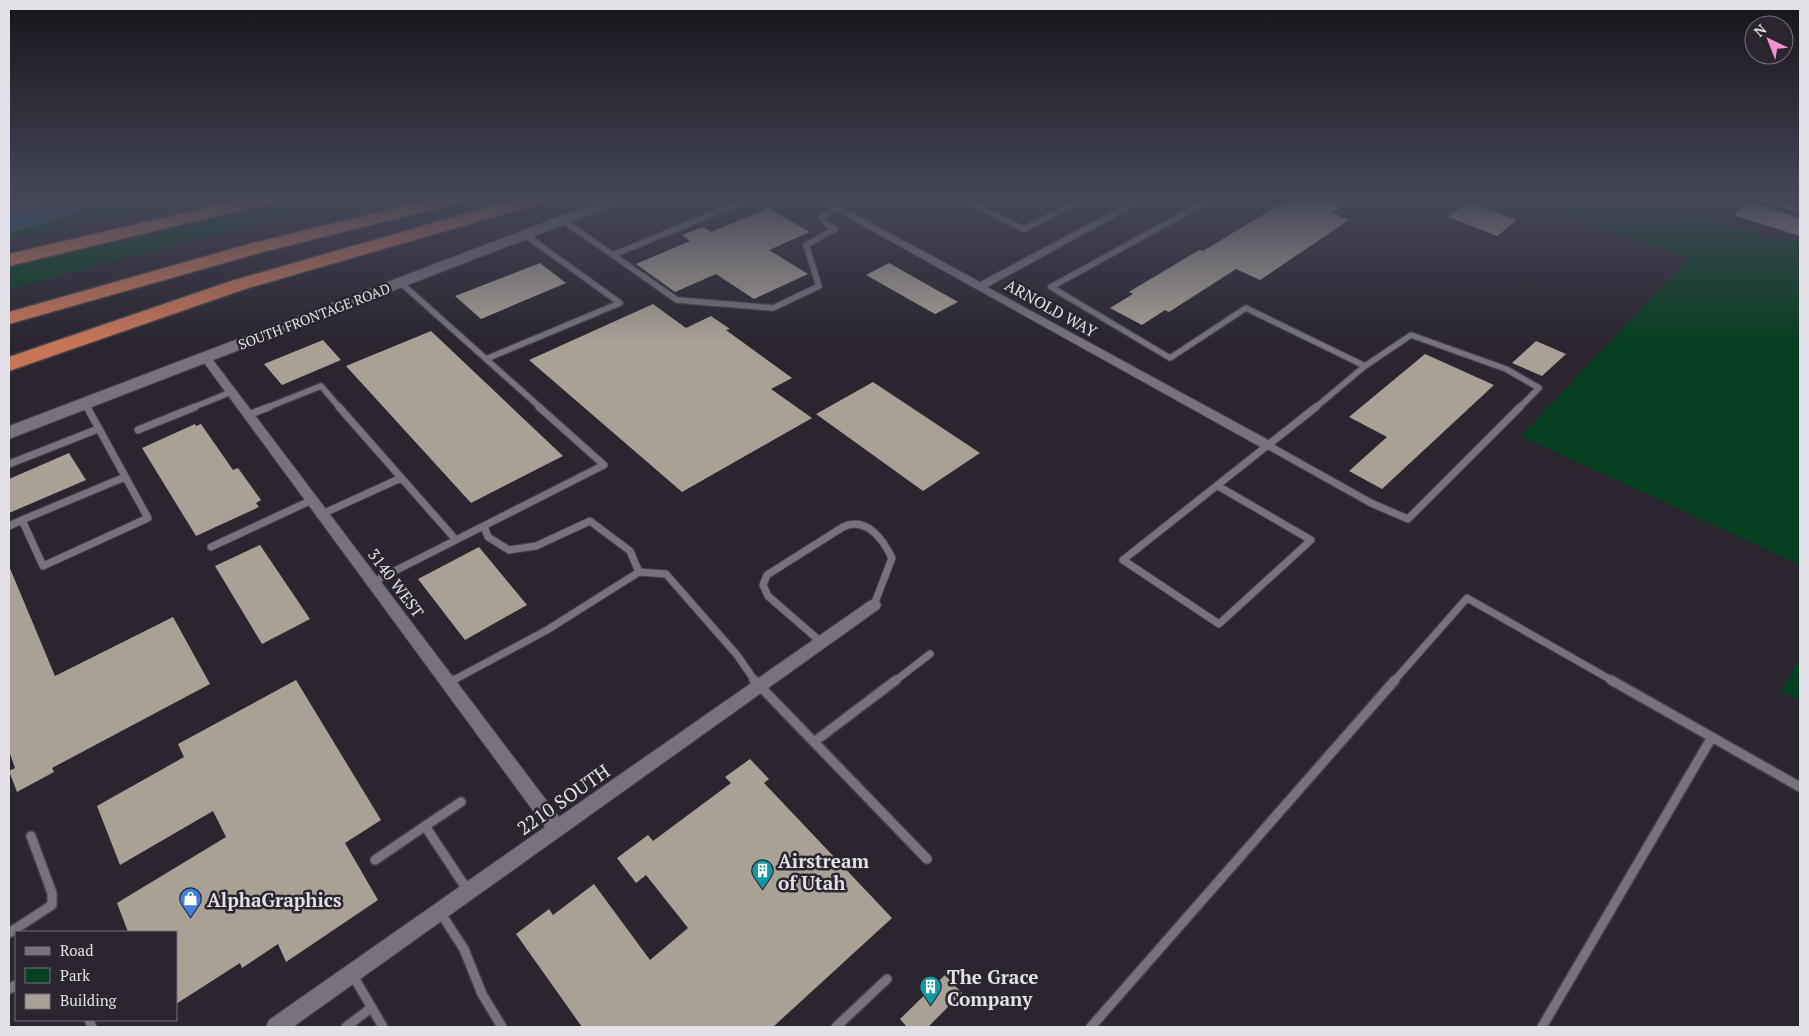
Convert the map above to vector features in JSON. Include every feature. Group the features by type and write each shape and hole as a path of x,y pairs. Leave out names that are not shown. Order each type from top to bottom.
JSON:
{"highway":[{"path":"9,252 32,246"},
{"path":"9,260 66,246"},
{"path":"9,302 208,246"},
{"path":"9,318 263,246"},
{"path":"14,362 238,285 372,246"}],"street":[{"name":"SOUTH FRONTAGE ROAD","path":"9,434 493,246"},
{"name":"ARNOLD WAY","path":"907,246 1268,446"},
{"path":"979,287 1055,246"},
{"name":"3140 WEST","path":"206,358 557,829"},
{"name":"2210 SOUTH","path":"276,1027 874,605"}],"lane":[{"path":"486,359 620,304 541,246"},
{"path":"600,246 677,300 773,308 819,286 806,246"},
{"path":"613,255 634,246"},
{"path":"1124,246 1050,287 1170,358 1246,308 1365,366"},
{"path":"373,582 604,465 401,283"},
{"path":"1218,486 1311,540 1220,624 1123,560 1268,446 1365,366 1412,335 1506,369 1539,388 1408,519 1371,503 1268,446"},
{"path":"248,414 321,386 456,540"},
{"path":"138,430 231,392"},
{"path":"22,520 43,566 148,518 85,404"},
{"path":"9,464 98,429"},
{"path":"9,526 125,477"},
{"path":"322,514 401,478"},
{"path":"211,547 312,500"},
{"path":"484,526 488,537 509,550 536,546 590,521 630,551 639,572"},
{"path":"821,642 768,596 762,588 762,581 768,575 839,529 851,523 862,525 868,528 888,547 892,558 874,605"},
{"path":"448,683 547,630 639,572 666,574 737,655 759,687 927,859"},
{"path":"1091,1027 1467,598 1800,787"},
{"path":"814,742 930,654"},
{"path":"1542,1027 1712,737"},
{"path":"375,860 461,802"},
{"path":"425,826 468,892"},
{"path":"9,933 52,905 52,893 31,836"},
{"path":"439,912 464,949 482,994 502,1027"},
{"path":"352,974 383,1027"},
{"path":"836,1027 887,978"},
{"path":"346,1027 372,1008"}],"green space":[{"path":"81,246 168,246 9,289 9,264"},
{"path":"1655,246 1800,246 1800,565 1521,436 1689,258"},
{"path":"1800,659 1800,701 1781,691"}],"building":[{"path":"677,246 777,246 769,250 808,274 754,299 716,274 675,292 636,264"},
{"path":"1211,246 1310,246 1260,280 1236,269 1169,312 1165,310 1142,325 1110,308 1133,294 1129,292 1199,250 1203,251"},
{"path":"540,263 566,283 481,319 455,296"},
{"path":"889,263 958,302 935,314 866,275"},
{"path":"653,304 686,328 711,316 730,329 726,330 792,378 771,389 812,418 682,492 529,360"},
{"path":"431,331 563,456 471,503 346,366"},
{"path":"323,340 341,360 282,385 264,364"},
{"path":"1536,341 1566,354 1542,376 1512,363"},
{"path":"1425,354 1494,385 1382,489 1349,471 1387,437 1349,417"},
{"path":"873,382 980,453 923,491 816,414"},
{"path":"195,424 196,426 201,424 233,470 238,468 261,500 256,503 259,507 196,536 142,448"},
{"path":"69,453 86,480 9,513 9,479"},
{"path":"260,545 310,619 262,644 215,566"},
{"path":"479,547 527,605 465,640 418,579"},
{"path":"9,566 55,676 173,617 210,684 52,768 54,772 17,792 9,771 15,768 9,751"},
{"path":"296,680 381,820 345,843 378,900 286,962 278,944 242,968 240,963 178,1003 178,931 128,931 117,903 226,837 213,811 120,865 97,806 184,757 178,744"},
{"name":"Airstream of Utah","path":"750,759 769,779 764,783 892,918 773,1027 582,1027 516,934 549,909 553,915 594,884 650,960 688,928 646,875 636,883 617,858 648,835 653,841 731,783 725,777"},
{"name":"The Grace Company","path":"945,975 962,993 928,1027 907,1027 900,1019"}],"place":[{"name":"Airstream of Utah","path":"762,890"},
{"name":"AlphaGraphics","path":"191,918"},
{"name":"The Grace Company","path":"931,1006"}]}
